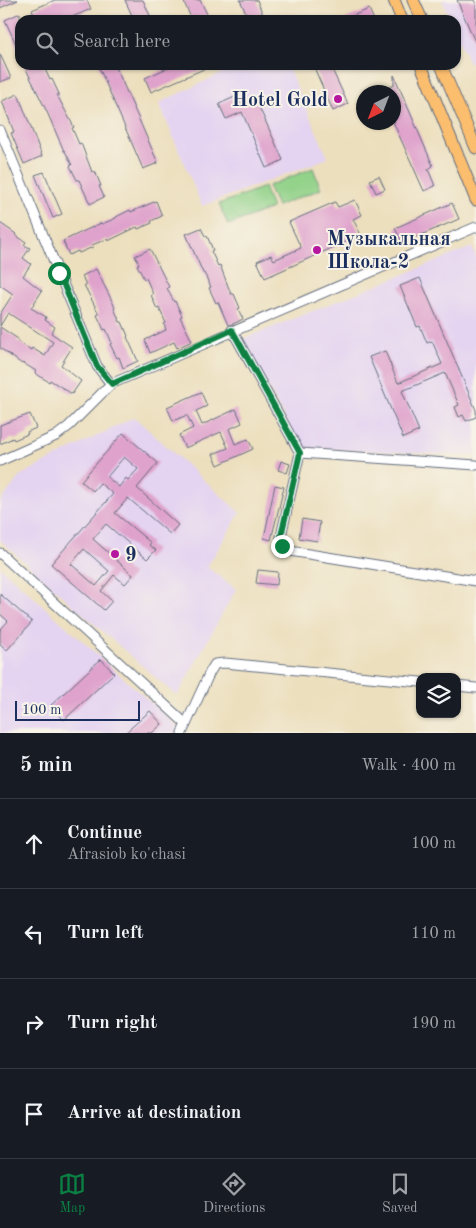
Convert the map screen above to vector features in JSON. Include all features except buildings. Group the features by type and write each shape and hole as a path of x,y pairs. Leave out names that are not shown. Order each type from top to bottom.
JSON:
{"main road":[{"path":"396,4 413,0 420,15"},
{"path":"423,70 476,200"},
{"path":"443,70 476,148"}],"street":[{"path":"0,130 97,366 112,384"},
{"path":"0,460 56,436 69,426 112,384 232,330 476,227"},
{"path":"232,330 300,453 281,536 282,546 290,551 476,581"},
{"path":"300,453 476,465"},
{"path":"0,553 184,729 215,664 225,663 416,682"},
{"path":"461,686 476,688"}],"shaded area":[{"path":"442,0 476,0 476,60 469,63 461,44 461,15 449,15"},
{"path":"228,70 289,70 328,158 202,206 159,103"},
{"path":"472,247 476,257 476,456 306,448 291,430 243,339"},
{"name":"9","path":"134,417 240,513 207,567 236,589 177,696 0,540 0,502 21,475"},
{"path":"0,567 179,728 177,733 0,733"}],"green space":[{"path":"313,168 321,189 277,206 268,186"},
{"path":"264,187 272,208 228,225 219,204"}],"place":[{"name":"Hotel Gold","path":"338,99"},
{"name":"Музыкальная Школа-2","path":"317,250"},
{"name":"9","path":"115,554"}],"route":[{"path":"59,273 97,366 112,384 232,330 300,453 281,536 282,546"}]}
